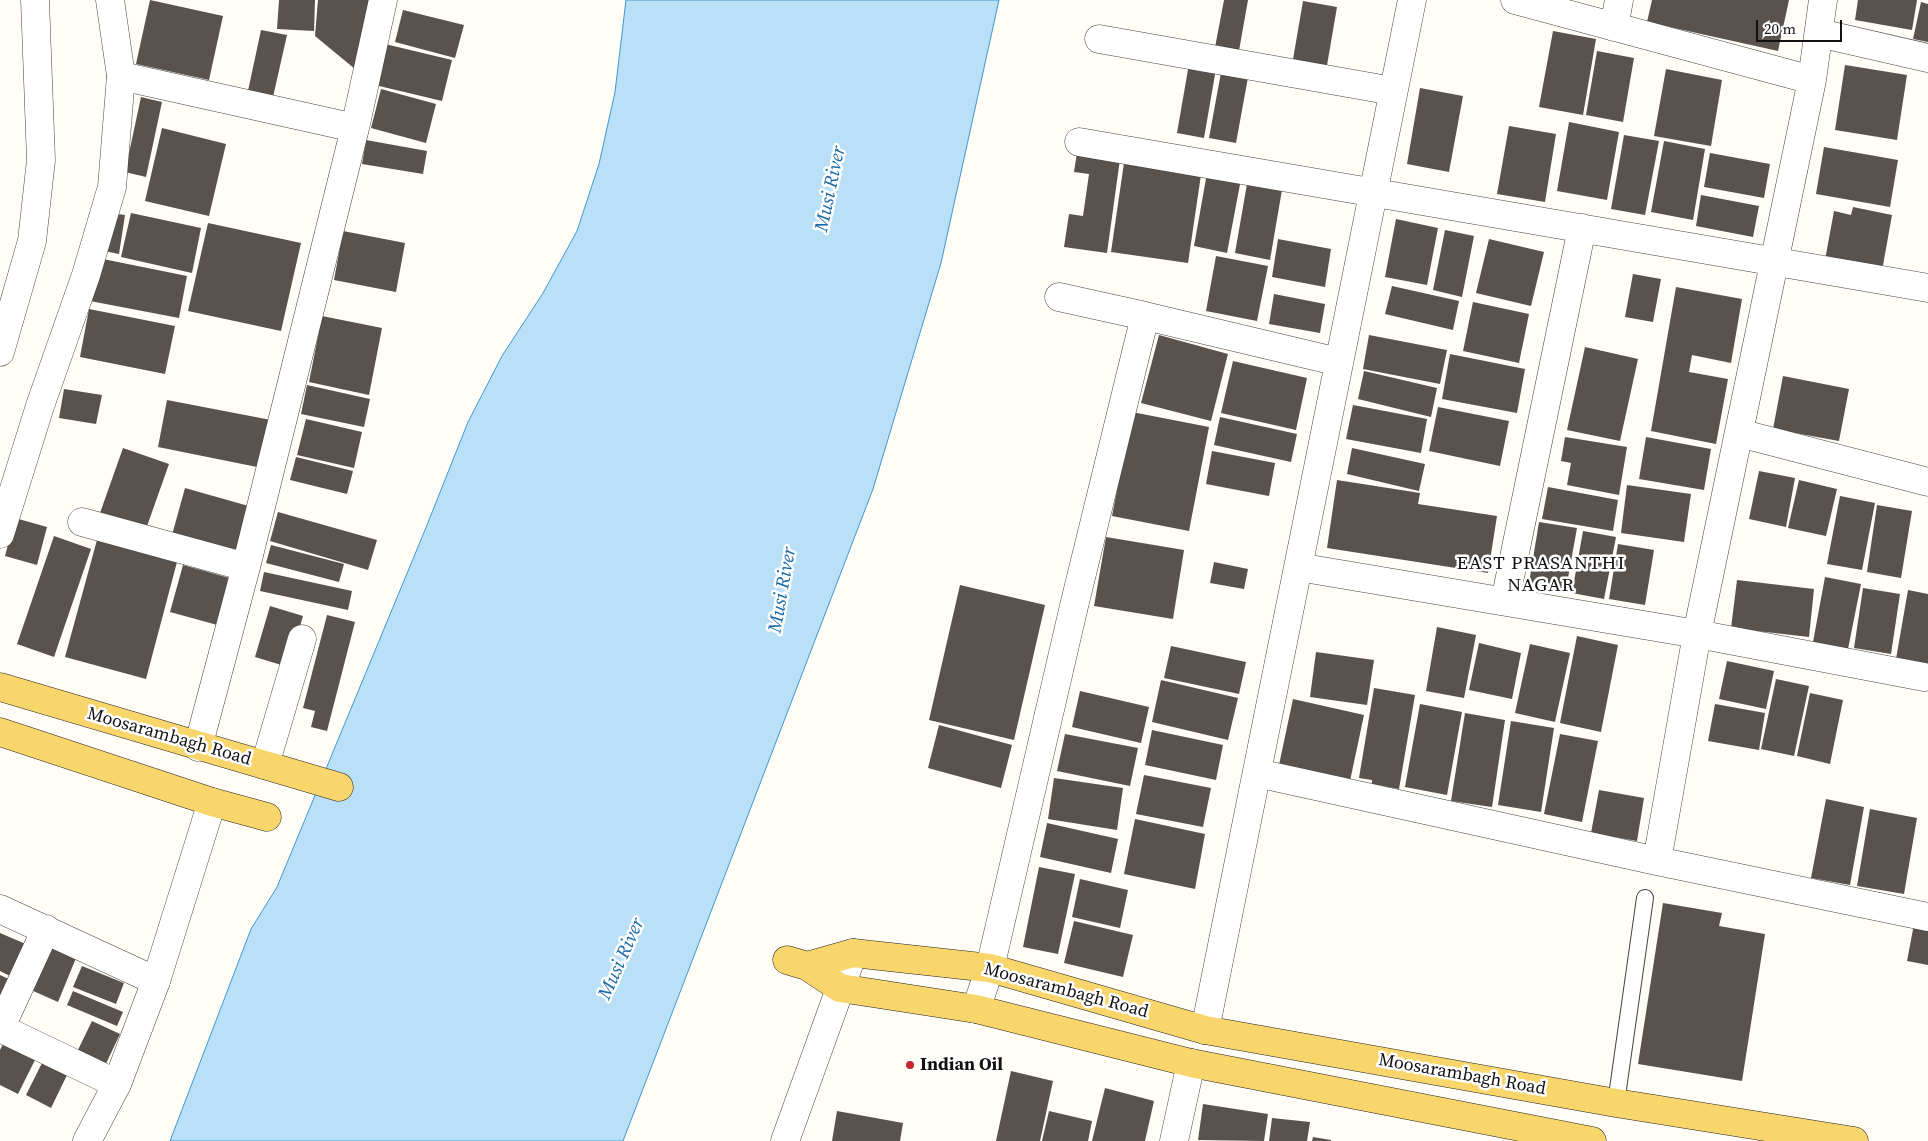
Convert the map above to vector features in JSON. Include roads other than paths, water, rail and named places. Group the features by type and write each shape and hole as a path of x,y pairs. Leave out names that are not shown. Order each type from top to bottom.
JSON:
{"main road":[{"name":"Moosarambagh Road","path":"0,687 198,747 339,787"},
{"path":"0,732 212,802 267,817"},
{"name":"Moosarambagh Road","path":"1592,1141 1191,1063 976,1009 840,988 797,963 853,953 990,968 1206,1030 1616,1103 1847,1140"}],"street":[{"path":"0,352 32,241 41,160 35,0"},
{"path":"0,534 40,406 86,275 112,187 121,76 110,0"},
{"path":"198,747 246,567 355,128 383,0"},
{"path":"1515,0 1812,80"},
{"path":"1614,27 1619,0"},
{"path":"1657,861 1697,634 1812,80 1823,0"},
{"path":"1206,1030 1394,91 1405,1"},
{"path":"1819,33 1928,58"},
{"path":"1100,39 1394,91"},
{"path":"121,76 355,128"},
{"path":"1079,142 1928,288"},
{"path":"1505,601 1582,228"},
{"path":"1059,297 1340,362"},
{"path":"976,1009 990,968 1072,615 1145,316"},
{"path":"1739,433 1928,482"},
{"path":"82,522 246,567"},
{"path":"1298,567 1697,634 1924,677"},
{"path":"265,765 302,639"},
{"path":"1257,773 1657,861 1928,917"},
{"path":"87,1141 117,1084 156,982 212,802"},
{"path":"0,909 156,982"},
{"path":"46,929 0,1029 117,1084"},
{"path":"785,1141 853,953"},
{"path":"1174,1141 1191,1063"}],"lane":[{"path":"1616,1103 1645,898"}],"water":[{"name":"Musi River","path":"626,0 999,0 941,263 873,489 623,1141 170,1141 251,929 277,887 468,422 502,356 543,293 577,231 599,164 615,92"}],"place":[{"name":"Indian Oil","path":"910,1065"}],"district":[{"name":"EAST PRASANTHI NAGAR","path":"1541,575"}]}
